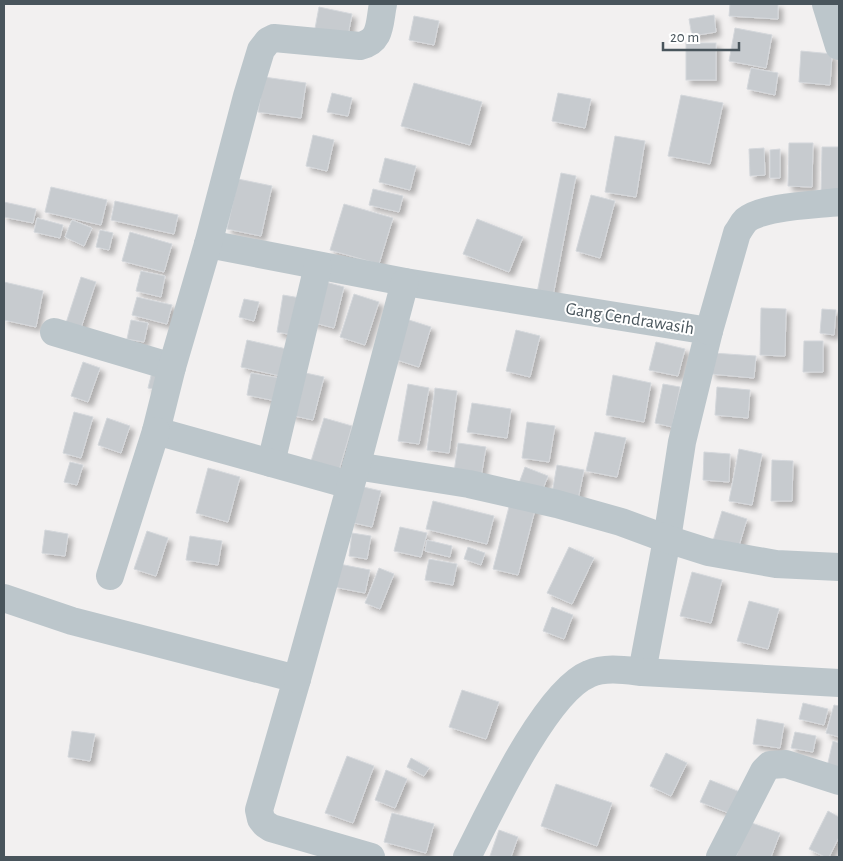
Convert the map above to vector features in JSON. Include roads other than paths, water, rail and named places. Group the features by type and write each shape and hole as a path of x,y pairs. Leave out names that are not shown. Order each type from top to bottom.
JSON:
{"street":[{"path":"110,576 156,431 172,367 261,50 268,41 274,38 335,45 360,46 370,44 377,35 383,4"},
{"path":"826,4 839,46"},
{"path":"710,331 737,234 745,221 769,210 839,202"},
{"name":"Gang Cendrawasih","path":"208,244 405,282 710,331 682,442 667,539 642,672"},
{"path":"271,463 318,266"},
{"path":"371,857 271,828 261,819 259,810 297,679 405,282"},
{"path":"54,332 172,367"},
{"path":"156,431 271,463 353,475 469,484 558,504 621,522 708,552 776,564 839,567"},
{"path":"4,598 72,621 297,679"},
{"path":"466,857 498,795 543,718 570,687 588,674 612,669 839,683"},
{"path":"720,857 764,771 770,765 786,764 839,781"}]}
